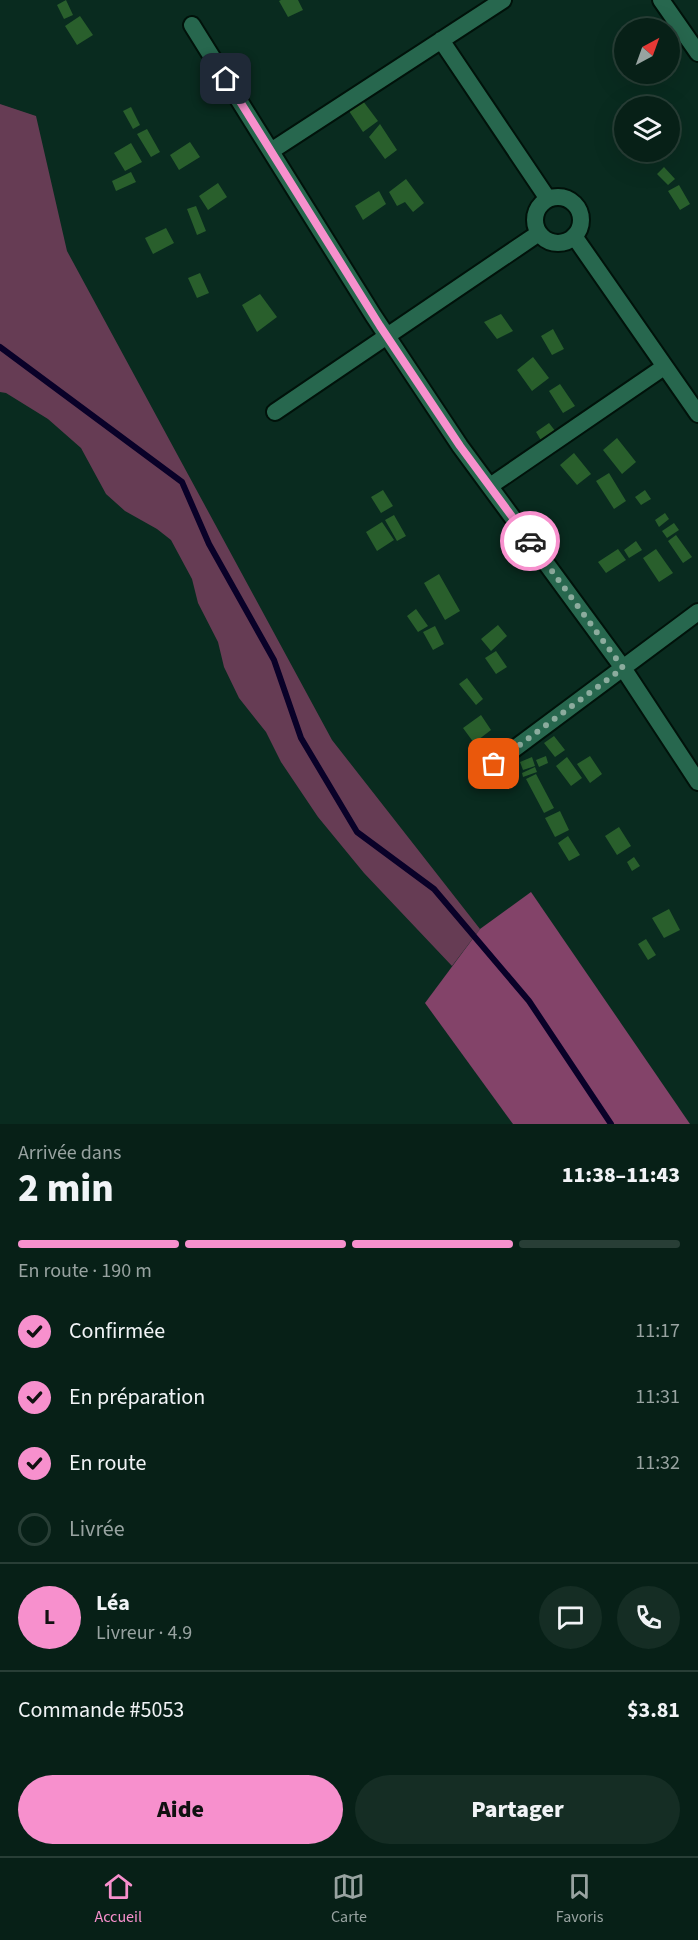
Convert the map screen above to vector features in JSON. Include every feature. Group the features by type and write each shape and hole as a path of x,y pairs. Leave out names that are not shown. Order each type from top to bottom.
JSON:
{"street":[{"path":"271,151 503,0"},
{"path":"661,0 698,53"},
{"path":"192,25 387,336 460,446 623,668 698,782"},
{"path":"441,40 548,199"},
{"path":"564,198 577,207 579,230 574,236 559,243 552,242 539,233 536,225 537,210 548,199 564,198"},
{"path":"275,412 539,233"},
{"path":"574,236 698,414"},
{"path":"490,486 664,367"},
{"path":"494,764 698,612"}],"shaded area":[{"path":"0,104 36,116 67,251 332,740 480,929 452,966 364,873 318,817 281,762 266,732 239,698 224,667 218,642 198,603 192,579 171,540 157,529 125,511 106,494 81,448 48,419 6,393 0,392"},
{"path":"531,892 690,1124 513,1124 425,1003 480,929"}],"building":[{"path":"66,0 73,15 64,19 57,5"},
{"path":"298,0 303,10 288,17 279,1"},
{"path":"80,16 93,35 77,45 65,26"},
{"path":"363,101 378,121 363,132 349,111"},
{"path":"131,107 140,125 133,129 123,111"},
{"path":"380,124 397,150 385,159 369,137"},
{"path":"147,129 160,152 151,157 137,134"},
{"path":"190,142 200,157 179,170 170,155"},
{"path":"131,143 142,162 125,171 114,153"},
{"path":"664,167 675,179 668,185 657,174"},
{"path":"131,172 136,182 116,191 112,181"},
{"path":"406,179 424,203 413,212 405,202 397,206 389,192"},
{"path":"218,183 227,197 208,210 199,196"},
{"path":"679,185 690,204 680,210 668,191"},
{"path":"379,191 386,204 363,220 355,206"},
{"path":"196,206 206,231 197,235 187,209"},
{"path":"166,228 174,243 153,254 145,238"},
{"path":"200,273 209,293 197,298 188,278"},
{"path":"260,294 277,317 257,332 242,305"},
{"path":"501,314 513,331 497,339 484,322"},
{"path":"553,329 564,349 552,355 541,336"},
{"path":"533,357 549,378 532,391 517,370"},
{"path":"560,384 575,406 563,413 549,391"},
{"path":"549,423 556,432 542,442 536,432"},
{"path":"617,438 636,462 622,474 603,450"},
{"path":"574,453 591,474 577,485 560,465"},
{"path":"609,473 626,501 614,509 596,481"},
{"path":"383,490 393,506 381,513 371,497"},
{"path":"645,490 651,499 641,505 635,497"},
{"path":"665,513 669,519 659,527 655,520"},
{"path":"394,515 406,536 397,541 385,520"},
{"path":"382,522 394,540 377,551 366,532"},
{"path":"674,523 679,530 667,538 662,531"},
{"path":"676,535 692,557 683,563 668,541"},
{"path":"636,541 642,550 629,558 624,550"},
{"path":"618,549 626,560 606,573 598,562"},
{"path":"656,549 673,573 659,582 643,558"},
{"path":"439,574 460,611 445,620 424,583"},
{"path":"416,609 428,626 418,632 407,616"},
{"path":"498,625 507,636 491,651 481,639"},
{"path":"435,626 444,644 433,650 423,632"},
{"path":"496,651 507,667 496,674 485,658"},
{"path":"467,678 483,699 476,705 459,684"},
{"path":"481,715 491,730 474,743 463,728"},
{"path":"554,736 565,750 555,757 544,743"},
{"path":"546,756 548,763 539,767 536,760"},
{"path":"590,756 602,774 590,783 577,764"},
{"path":"532,757 535,766 523,770 520,762"},
{"path":"567,757 582,778 571,786 556,766"},
{"path":"535,767 537,772 523,777 522,773"},
{"path":"536,774 554,808 544,813 526,779"},
{"path":"560,811 569,830 555,837 545,818"},
{"path":"619,827 631,846 617,855 605,836"},
{"path":"568,836 580,855 569,861 558,843"},
{"path":"634,857 640,866 632,871 627,862"},
{"path":"669,909 680,930 664,938 652,918"},
{"path":"646,939 656,955 648,960 638,944"}],"waterway":[{"path":"0,347 182,482 209,544 274,660 301,738 357,832 434,889 529,1001 611,1124"}],"way so far":[{"path":"494,764 623,668 530,541"}],"route":[{"path":"226,79 380,326 460,446 530,541"}]}
